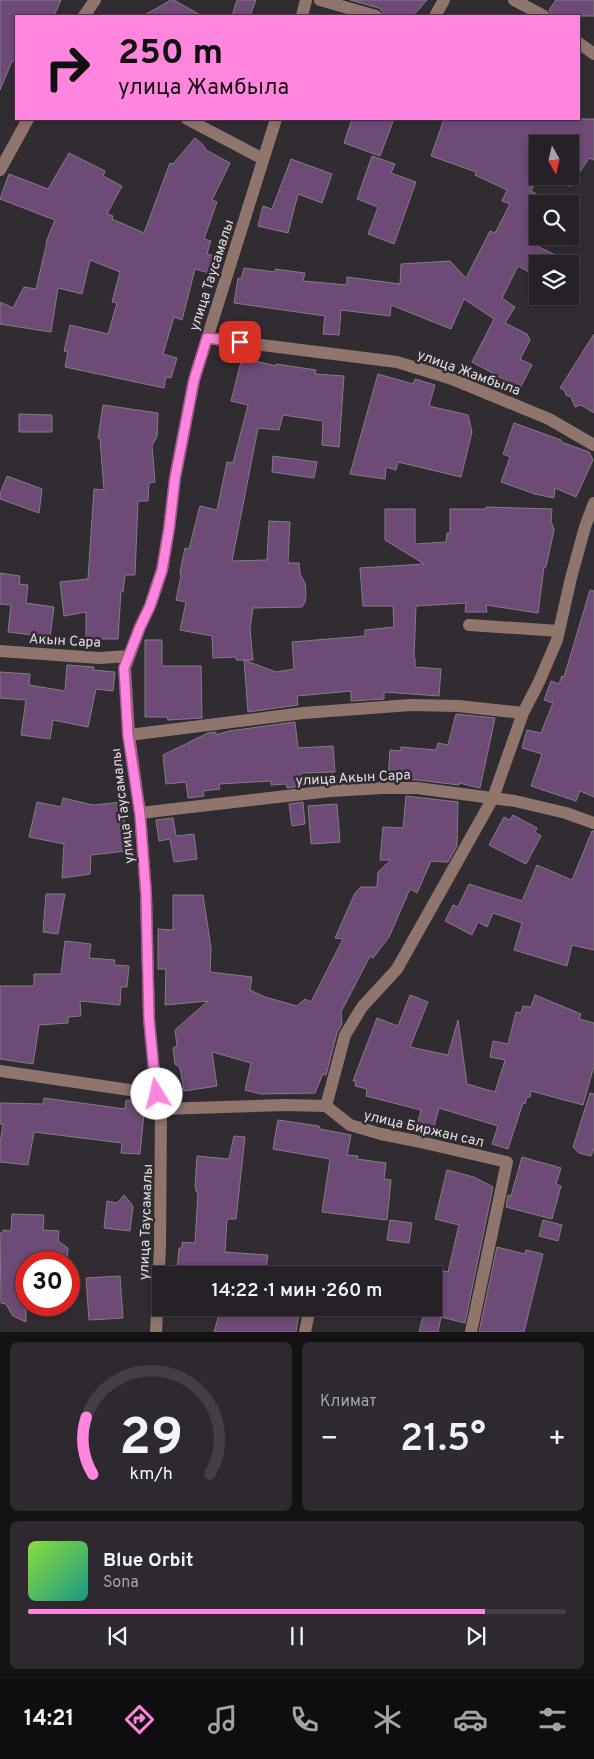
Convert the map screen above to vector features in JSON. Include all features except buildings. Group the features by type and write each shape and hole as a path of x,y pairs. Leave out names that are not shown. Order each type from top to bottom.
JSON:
{"street":[{"path":"85,15 95,0"},
{"path":"302,15 306,0"},
{"path":"320,0 372,15"},
{"path":"436,15 444,0"},
{"path":"514,0 542,15"},
{"path":"580,44 594,54"},
{"path":"0,170 27,120"},
{"path":"189,120 263,159"},
{"name":"улица Таусамалы","path":"156,1332 162,1109 155,1082 149,1019 146,893 140,814 128,735 124,668 150,606 162,570 175,478 194,380 276,120"},
{"name":"улица Жамбыла","path":"207,338 397,362 452,379 550,419 594,445"},
{"path":"162,1109 285,1105 326,1106 345,1035 362,1007 397,969 493,798 524,713 557,640 570,578 594,503"},
{"path":"469,625 559,631"},
{"name":"Акын Сара","path":"0,651 99,658 129,656"},
{"path":"128,735 303,713 411,705 458,706 524,713"},
{"name":"улица Акын Сара","path":"140,814 330,791 417,788 515,801 566,813 594,823"},
{"path":"0,1071 157,1094"},
{"name":"улица Биржан сал","path":"326,1106 350,1125 381,1134 507,1162 471,1332"},
{"path":"305,1332 308,1316"}],"route":[{"path":"157,1094 149,1019 149,960 140,814 128,735 124,668 150,606 162,570 175,478 194,380 207,338 240,342"}]}
